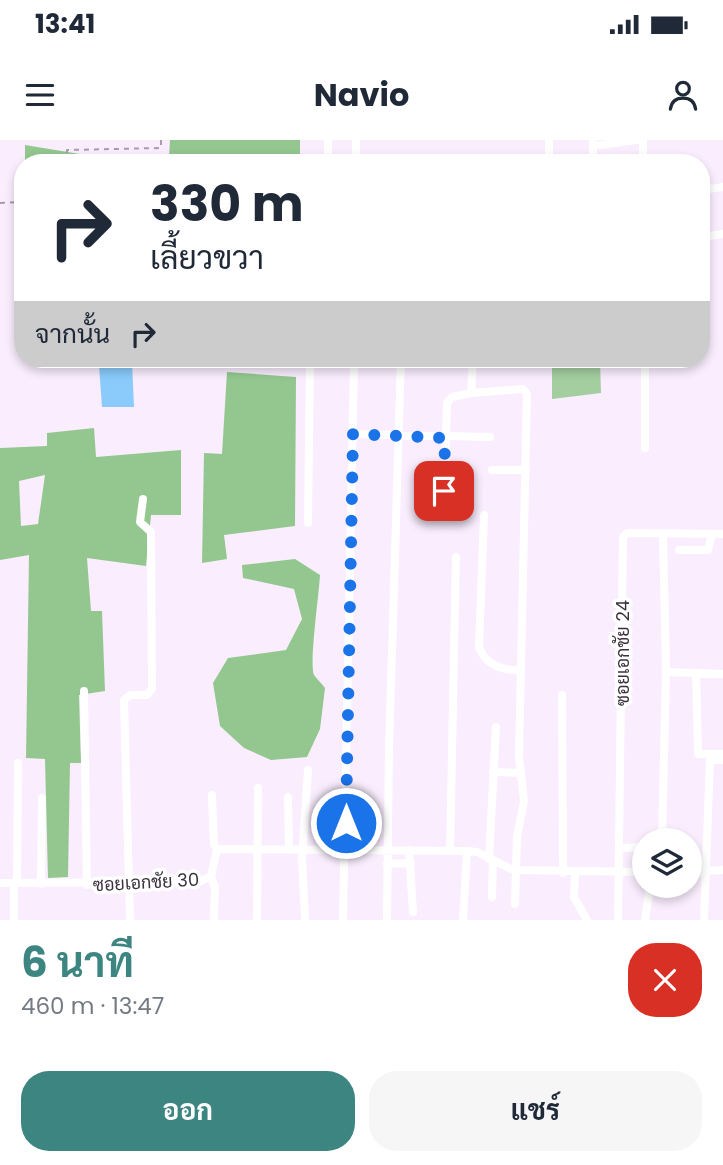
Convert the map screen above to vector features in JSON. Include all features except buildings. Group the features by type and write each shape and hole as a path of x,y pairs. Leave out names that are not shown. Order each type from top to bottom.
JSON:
{"street":[{"path":"596,142 636,140"},
{"path":"308,523 310,368"},
{"path":"343,920 354,368"},
{"path":"387,920 401,368"},
{"path":"471,393 472,368"},
{"path":"645,368 645,448"},
{"path":"444,517 445,438 449,400 471,393 526,391 519,757 524,801 517,837 519,871 515,904"},
{"path":"353,434 490,437"},
{"path":"492,470 526,470"},
{"path":"130,920 124,700 130,695 147,695 152,689 151,532 141,522 143,499"},
{"path":"484,515 479,647 488,662 500,668 520,671"},
{"name":"ซอยเอกชัย 24","path":"618,920 622,537 627,533 723,534"},
{"path":"662,828 666,672 663,534"},
{"path":"679,550 708,550 712,535"},
{"path":"450,851 456,557"},
{"path":"666,672 723,674"},
{"path":"696,673 698,754 723,754"},
{"path":"85,691 87,885"},
{"path":"562,695 563,873"},
{"path":"492,897 496,727"},
{"path":"704,920 709,871 710,760 723,760"},
{"path":"14,920 18,763"},
{"path":"305,917 303,850 308,770"},
{"path":"493,772 522,773"},
{"path":"257,920 258,788"},
{"name":"ซอยเอกชัย 30","path":"0,883 87,885 199,882 211,876 217,849 214,844 212,795"},
{"path":"288,797 289,850"},
{"path":"41,884 42,798"},
{"path":"620,848 632,847"},
{"path":"217,849 467,851 519,871 632,872"},
{"path":"409,850 413,912"},
{"path":"463,920 467,851"},
{"path":"387,864 411,863"},
{"path":"702,872 723,870"},
{"path":"575,873 574,897 587,920"},
{"path":"211,876 215,888 214,920"},
{"path":"645,920 648,898"}],"path":[{"path":"67,154 67,150 161,148 161,140"}],"green space":[{"path":"170,140 300,140 300,154 169,154"},
{"path":"25,145 80,154 25,154"},
{"path":"552,368 600,368 601,393 552,399"},
{"path":"227,372 296,377 295,526 224,535 227,559 202,563 204,453 222,454"},
{"path":"94,428 96,457 181,450 181,515 151,515 146,566 87,558 91,611 102,611 105,691 79,695 81,763 70,763 68,877 48,878 45,759 26,758 29,555 0,560 0,448 47,446 47,433","holes":["45,475 38,524 21,526 19,481"]},
{"path":"295,559 320,575 313,668 314,675 325,688 320,729 307,757 271,760 244,748 220,726 213,683 228,658 286,650 302,619 294,589 243,578 242,565"}],"water":[{"path":"99,368 132,368 134,407 102,407"}],"route":[{"path":"346,823 346,686 353,434 445,438 444,491"}]}
